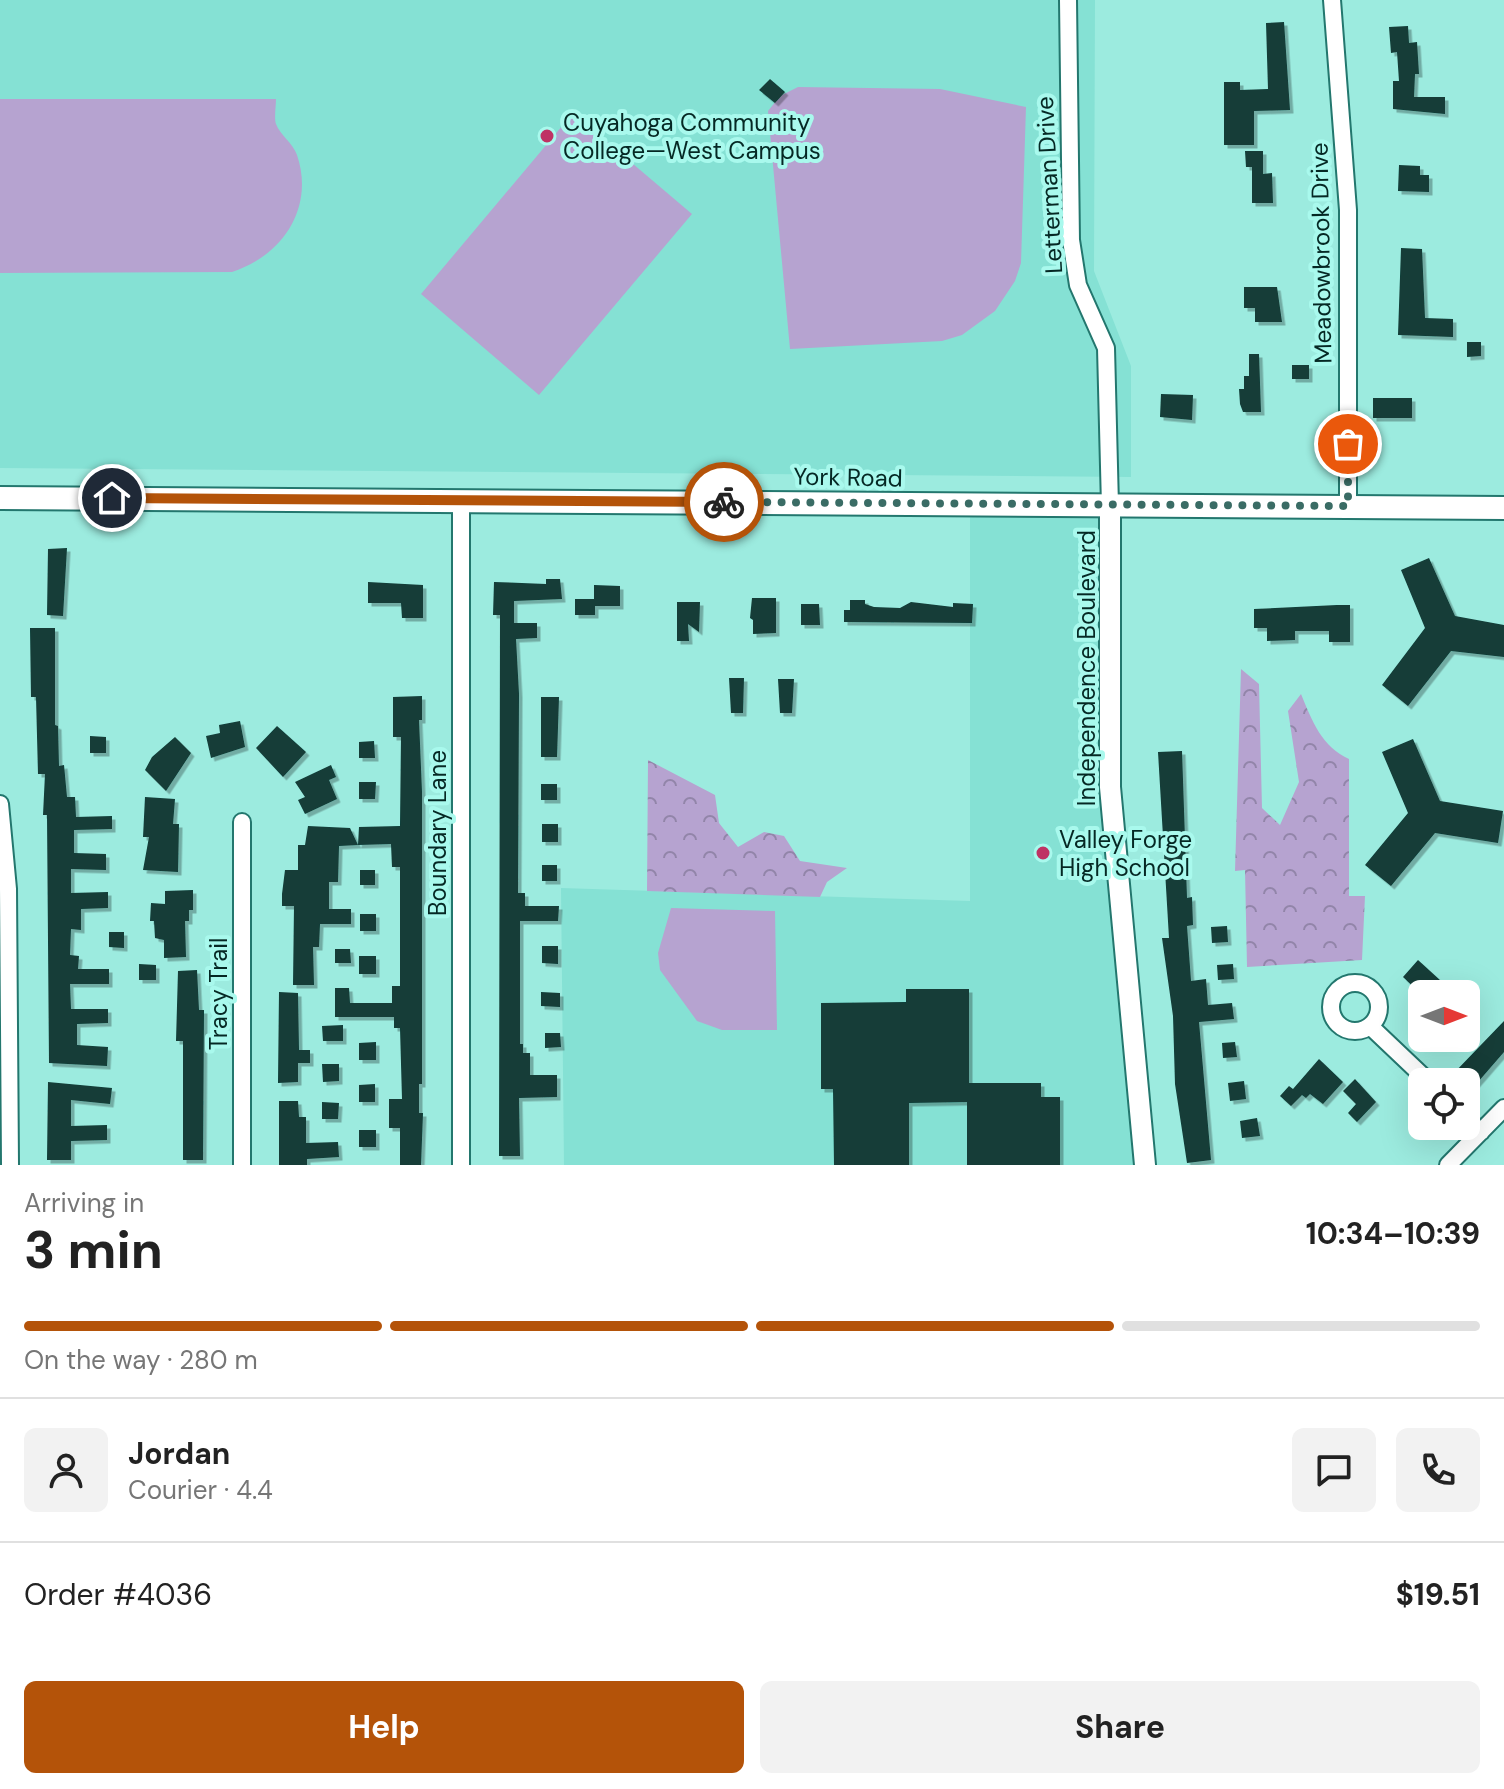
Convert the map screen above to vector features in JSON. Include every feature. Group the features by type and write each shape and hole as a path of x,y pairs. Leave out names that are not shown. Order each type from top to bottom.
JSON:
{"main road":[{"name":"York Road","path":"0,498 1504,508"}],"street":[{"name":"Letterman Drive","path":"1068,0 1071,240 1078,285 1106,348 1110,506"},
{"name":"Meadowbrook Drive","path":"1332,0 1348,210 1348,506"},
{"name":"Boundary Lane","path":"461,501 461,1165"},
{"name":"Independence Boulevard","path":"1110,506 1110,787 1145,1165"},
{"path":"0,804 8,889 10,1165"},
{"name":"Tracy Trail","path":"242,822 242,1165"},
{"path":"1370,1026 1414,1068"},
{"path":"1448,1165 1504,1108"}],"shaded area":[{"name":"Cuyahoga Community College—West Campus","path":"0,0 1095,0 1094,271 1131,366 1131,477 0,468"},
{"name":"Valley Forge High School","path":"970,505 1110,506 1110,787 1145,1165 564,1165 561,888 970,901"}],"green space":[{"path":"798,87 940,89 1026,107 1021,263 1015,281 995,311 962,335 942,341 790,349 768,111 780,96"},
{"path":"0,99 276,99 276,124 297,155 301,175 298,211 279,242 250,265 232,272 0,273"},
{"path":"573,113 692,214 539,395 421,294"},
{"path":"1241,669 1259,684 1262,808 1280,825 1299,782 1288,711 1301,694 1325,740 1349,759 1349,896 1365,896 1362,960 1247,967 1245,870 1235,871"},
{"path":"648,760 715,795 719,823 738,847 764,832 784,836 800,861 847,868 827,882 820,897 647,891"},
{"path":"671,908 775,911 777,1030 722,1030 697,1021 660,970 658,953"}],"building":[{"path":"1284,22 1290,110 1254,111 1254,145 1224,145 1224,82 1240,82 1240,90 1268,89 1266,23"},
{"path":"1408,26 1409,43 1417,42 1419,74 1415,74 1414,97 1445,97 1445,114 1393,109 1393,81 1399,81 1397,52 1391,53 1389,27"},
{"path":"770,79 785,92 775,103 759,90"},
{"path":"1245,151 1263,151 1263,174 1272,173 1273,203 1252,203 1252,167 1246,167"},
{"path":"1399,165 1420,166 1420,175 1429,175 1429,192 1398,191"},
{"path":"1401,248 1422,249 1425,318 1453,319 1453,337 1398,335"},
{"path":"1244,287 1277,287 1282,322 1255,322 1255,308 1244,308"},
{"path":"1467,342 1481,342 1481,356 1467,357"},
{"path":"1249,354 1259,354 1261,412 1243,412 1240,404 1239,389 1244,389 1244,376 1249,376"},
{"path":"1292,365 1309,365 1309,379 1292,379"},
{"path":"1161,394 1193,395 1192,420 1160,417"},
{"path":"1373,398 1412,398 1412,418 1373,418"},
{"path":"67,548 63,616 47,615 48,549"},
{"path":"1429,558 1455,616 1504,625 1504,657 1451,651 1408,706 1382,685 1425,628 1401,570"},
{"path":"546,579 560,579 562,599 514,601 514,623 537,623 537,638 516,639 519,694 518,893 525,893 525,906 559,906 558,921 520,921 520,1044 523,1044 523,1053 530,1053 530,1075 557,1075 557,1097 519,1098 520,1156 499,1156 500,615 493,615 494,582 546,584"},
{"path":"368,582 423,585 423,618 402,618 401,603 368,603"},
{"path":"594,585 620,586 620,606 595,606 595,615 575,615 575,599 594,599"},
{"path":"752,598 776,598 776,633 753,634 753,620 750,618"},
{"path":"850,600 865,600 865,604 874,607 900,608 911,602 953,607 953,603 973,604 972,623 844,622 844,610 850,610"},
{"path":"677,602 700,602 699,632 688,624 689,641 677,641"},
{"path":"801,604 819,604 820,625 801,625"},
{"path":"1350,605 1350,642 1329,642 1329,631 1295,631 1295,640 1267,641 1267,628 1254,628 1254,609"},
{"path":"30,628 55,628 55,725 58,726 59,766 64,765 67,797 75,797 76,817 112,816 112,829 74,830 74,853 106,854 106,870 71,869 71,893 108,892 108,908 81,909 81,930 71,929 70,955 79,956 78,969 109,969 109,984 70,984 71,1009 108,1009 108,1023 77,1024 77,1045 108,1047 107,1066 49,1063 47,815 43,815 45,774 38,774 36,697 31,697"},
{"path":"729,678 744,678 743,713 731,713"},
{"path":"778,679 794,679 792,713 780,713"},
{"path":"422,696 422,720 419,720 422,792 421,1165 400,1165 400,1128 389,1128 389,1099 402,1099 400,1028 394,1028 394,1017 335,1017 335,988 349,988 350,1003 392,1003 392,986 400,986 400,867 392,867 391,844 358,845 359,827 400,826 401,737 393,737 393,697"},
{"path":"541,697 559,697 557,757 541,757"},
{"path":"240,721 245,747 211,758 206,736 220,733 219,725"},
{"path":"277,726 306,752 283,777 256,748"},
{"path":"90,736 106,737 106,753 90,753"},
{"path":"175,737 191,753 166,791 145,770 152,757"},
{"path":"1413,739 1440,801 1503,811 1498,843 1435,833 1391,886 1365,865 1408,813 1382,752"},
{"path":"374,741 375,758 359,758 359,742"},
{"path":"1182,751 1187,898 1192,897 1193,925 1187,926 1191,981 1206,979 1208,1005 1232,1003 1234,1019 1199,1022 1211,1160 1187,1163 1175,1084 1173,1016 1162,938 1169,938 1158,752"},
{"path":"331,765 336,777 329,780 337,799 305,814 298,800 305,797 295,782"},
{"path":"359,782 376,782 375,799 359,799"},
{"path":"541,784 557,784 557,800 541,800"},
{"path":"145,797 175,799 173,824 179,824 178,872 143,870 149,837 143,837"},
{"path":"542,824 558,824 558,842 542,842"},
{"path":"308,826 350,828 358,845 339,846 338,882 329,882 329,909 351,909 351,924 320,924 319,947 313,947 314,985 293,985 294,906 282,906 282,894 285,870 298,870 298,845 305,845"},
{"path":"542,865 557,865 557,881 542,881"},
{"path":"360,870 375,870 375,885 360,885"},
{"path":"193,890 193,910 189,910 189,921 185,921 186,957 164,958 164,940 155,938 154,921 150,921 151,903 165,904 165,891"},
{"path":"360,914 376,914 376,931 360,931"},
{"path":"1227,926 1228,942 1212,943 1211,927"},
{"path":"109,932 124,932 124,948 109,947"},
{"path":"542,946 558,946 558,964 542,963"},
{"path":"335,949 350,949 351,963 335,963"},
{"path":"359,956 376,956 376,974 359,974"},
{"path":"1418,960 1440,980 1408,982 1403,977"},
{"path":"139,964 156,965 156,980 139,980"},
{"path":"1233,964 1234,979 1218,980 1217,965"},
{"path":"197,970 199,1010 204,1010 203,1160 183,1160 183,1041 176,1041 178,971"},
{"path":"906,989 969,989 969,1083 1041,1083 1041,1097 1060,1097 1060,1165 967,1165 967,1102 909,1103 909,1165 834,1165 833,1089 821,1089 821,1003 906,1002"},
{"path":"279,992 298,993 299,1050 310,1050 310,1063 298,1063 298,1082 278,1083"},
{"path":"541,992 560,993 560,1007 541,1006"},
{"path":"1504,1021 1504,1052 1480,1080 1480,1068 1459,1068 1474,1052 1480,1052 1480,1046"},
{"path":"343,1025 343,1041 323,1041 322,1026"},
{"path":"545,1033 560,1033 561,1047 545,1048"},
{"path":"376,1042 376,1060 359,1060 359,1043"},
{"path":"1235,1042 1237,1057 1223,1058 1222,1043"},
{"path":"1319,1059 1343,1082 1323,1104 1310,1094 1306,1098 1302,1095 1291,1106 1280,1096 1289,1086 1293,1089"},
{"path":"322,1064 339,1064 339,1081 323,1082"},
{"path":"1355,1079 1376,1102 1357,1122 1348,1113 1356,1104 1343,1091"},
{"path":"1244,1081 1246,1099 1230,1101 1228,1083"},
{"path":"48,1082 112,1088 110,1104 71,1100 71,1126 107,1125 107,1140 71,1141 71,1160 47,1160"},
{"path":"375,1084 375,1102 359,1102 359,1085"},
{"path":"279,1101 298,1101 299,1117 306,1117 306,1143 338,1142 339,1157 307,1159 307,1165 279,1165"},
{"path":"322,1102 339,1103 338,1119 322,1119"},
{"path":"1257,1118 1260,1136 1242,1138 1240,1121"},
{"path":"359,1130 376,1130 376,1147 359,1147"}],"way so far":[{"path":"724,502 1348,506 1348,444"}],"place":[{"name":"Cuyahoga Community College—West Campus","path":"547,136"},
{"name":"Valley Forge High School","path":"1043,853"}],"route":[{"path":"112,498 724,502"}]}
